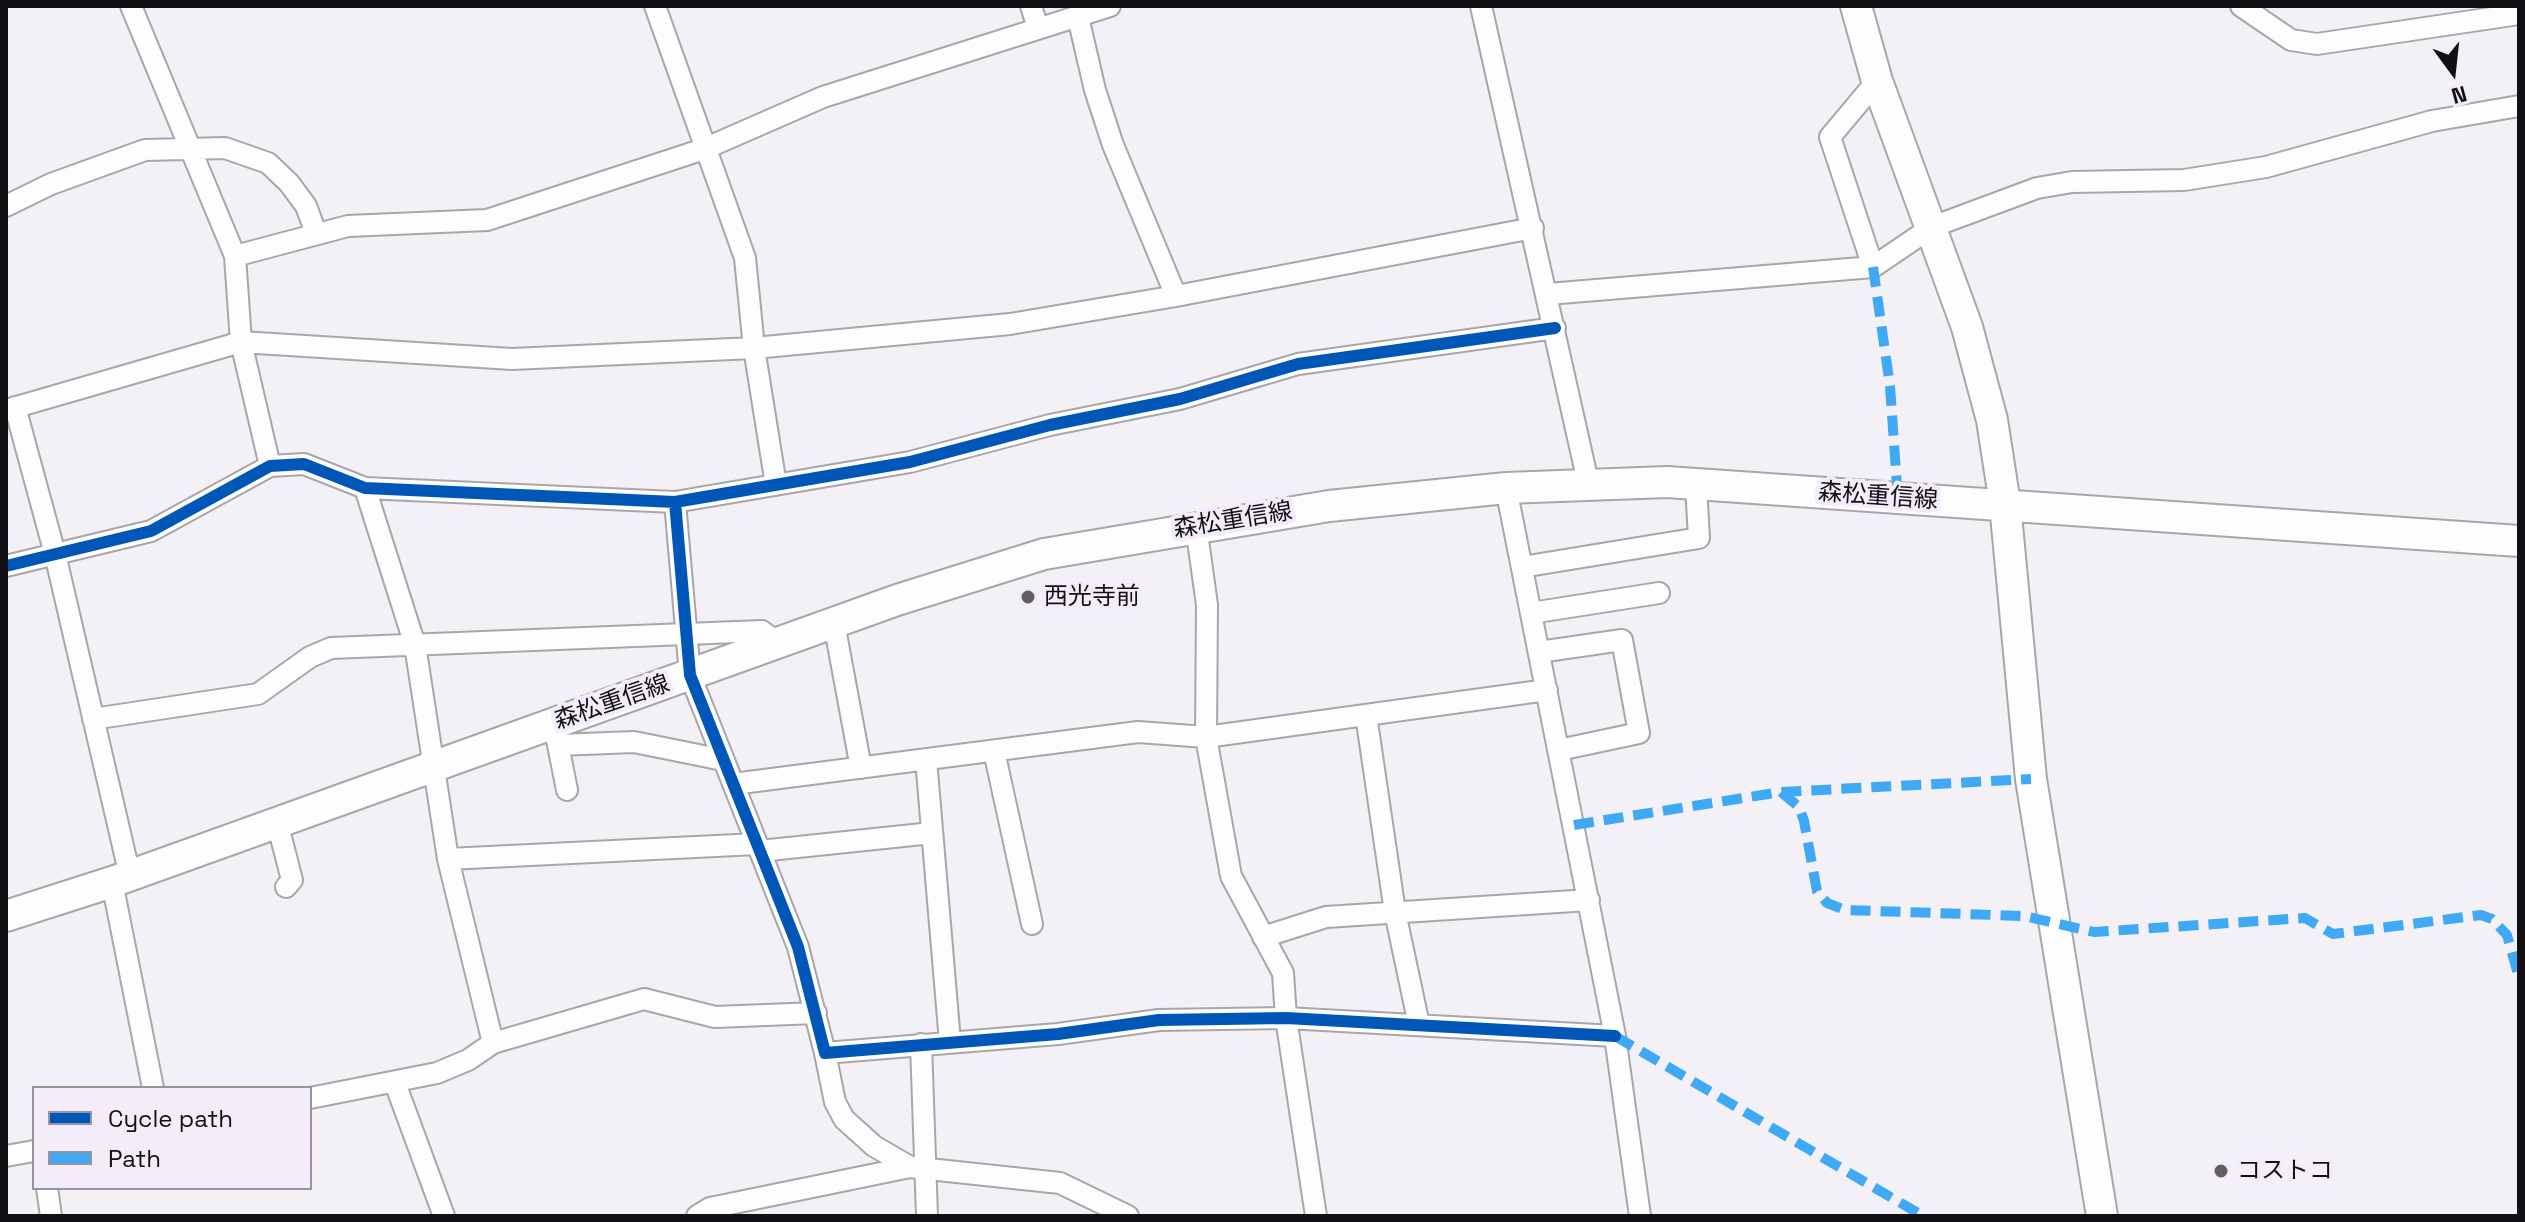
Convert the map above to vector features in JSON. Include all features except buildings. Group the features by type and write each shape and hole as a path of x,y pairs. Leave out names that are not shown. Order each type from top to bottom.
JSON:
{"main road":[{"path":"1856,6 1877,81 1967,327 1992,420 2005,504 2031,779 2102,1216"},
{"name":"森松重信線","path":"6,916 121,879 435,765 556,734 690,675 834,623 1044,554 1329,506 1588,482 1696,485 2519,541"}],"street":[{"path":"131,6 235,256 241,342 270,466"},
{"path":"655,6 745,258 754,348 776,485"},
{"path":"1031,6 1038,28"},
{"path":"235,256 348,226 487,220 704,149 823,97 1110,6"},
{"path":"1481,6 1588,482"},
{"path":"2241,6 2291,40 2317,44 2519,14"},
{"path":"1078,17 1095,90 1113,145 1176,296"},
{"path":"1873,267 1830,137 1877,81"},
{"path":"1548,294 1873,267 1932,227 2037,188 2072,182 2184,180 2266,167 2432,121 2519,106"},
{"path":"6,206 122,156 166,147 225,148 268,163 306,206 316,233"},
{"path":"153,1086 93,719 55,554 11,409 241,342 512,359 754,348 1010,324 1176,296 1533,228"},
{"path":"6,566 151,531 270,466 304,464 365,488 675,502 910,462 1050,425 1180,399 1298,364 1555,328"},
{"path":"1522,567 1699,538 1696,485"},
{"path":"365,488 415,645 448,859 493,1043"},
{"path":"1506,488 1615,1036 1640,1216"},
{"path":"675,502 690,675 798,947 835,1102 844,1119 874,1146 918,1167"},
{"path":"1196,526 1207,605 1206,737 1231,876 1283,973 1286,1018 1316,1216"},
{"path":"1531,613 1659,593"},
{"path":"834,623 861,768"},
{"path":"93,719 258,694 310,657 331,648 762,631 778,643"},
{"path":"1539,652 1622,640 1639,733 1559,750"},
{"path":"733,784 1138,732 1206,737 1547,690"},
{"path":"1366,715 1395,912 1419,1025"},
{"path":"567,790 556,734 634,742 723,760"},
{"path":"994,751 1032,924"},
{"path":"926,759 950,1042"},
{"path":"277,822 292,880 286,887"},
{"path":"448,859 758,848 932,833"},
{"path":"1263,937 1326,917 1589,900"},
{"path":"312,1098 395,1083 468,1060 493,1043 644,999 715,1017 816,1013"},
{"path":"825,1053 1058,1034 1159,1020 1286,1018 1615,1036"},
{"path":"921,1044 918,1167 927,1216"},
{"path":"395,1083 444,1216"},
{"path":"6,1156 32,1151"},
{"path":"697,1216 724,1205 918,1167 1060,1183 1117,1214"},
{"path":"47,1190 51,1216"}],"marked path":[{"path":"1873,267 1890,386 1898,500"},
{"path":"1574,825 1781,792 2031,779"},
{"path":"1781,792 1799,807 1817,891 1827,903 1845,910 2024,916 2094,932 2305,918 2333,934 2481,915 2492,919 2507,935 2519,978"},
{"path":"1615,1036 1923,1216"}],"cycle path":[{"path":"6,566 151,531 270,466 304,464 365,488 675,502 910,462 1050,425 1180,399 1298,364 1555,328"},
{"path":"675,502 690,675 798,947 825,1053 1058,1034 1159,1020 1286,1018 1615,1036"}],"place":[{"name":"西光寺前","path":"1028,597"},
{"name":"コストコ","path":"2221,1171"}]}
